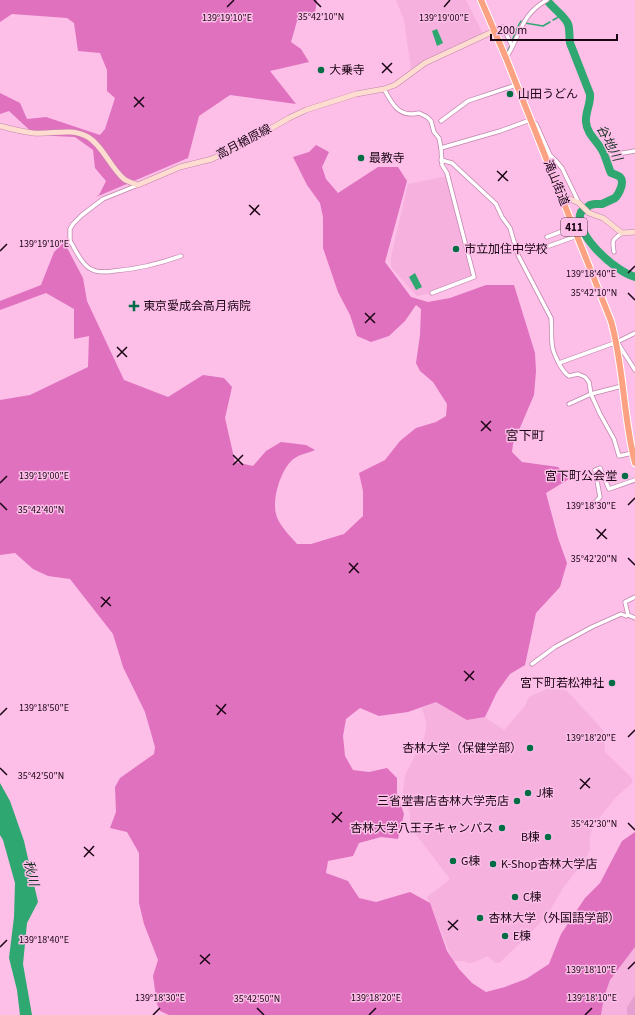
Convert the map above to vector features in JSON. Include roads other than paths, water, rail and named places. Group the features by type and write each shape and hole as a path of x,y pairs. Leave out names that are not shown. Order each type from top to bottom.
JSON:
{"highway":[{"name":"滝山街道","path":"481,0 506,58 611,321 617,342 622,386 632,453 635,463"}],"main road":[{"name":"高月楢原線","path":"138,185 180,167 212,159 306,110 356,94 395,86 424,63 494,31"},
{"path":"0,126 34,133 78,133 88,137 95,143 114,169 125,180 138,185"},
{"path":"561,195 602,218 623,234 634,232"}],"street":[{"path":"506,58 527,15 545,1"},
{"path":"494,31 503,27 512,46"},
{"path":"441,121 468,101 516,85"},
{"path":"384,89 394,106 410,115 418,113 427,117 431,121 434,132 439,138 442,148 442,165 447,173 474,277 432,293"},
{"path":"442,148 500,131 530,120 536,124 550,155 562,168 583,207"},
{"path":"611,155 635,151"},
{"path":"441,160 452,164 496,204 502,217 510,228 518,255 551,318 552,343 563,371 570,376 578,374 585,377 589,382 591,394 600,414 614,439 619,456 632,453"},
{"path":"138,185 103,199 86,212 73,224 70,229 70,243 88,267 93,271 100,272 144,268 181,256"},
{"path":"547,236 574,227"},
{"path":"614,252 614,239 623,234"},
{"path":"549,246 577,236"},
{"path":"559,363 617,342 635,333"},
{"path":"617,342 635,370"},
{"path":"569,404 591,394 622,386"},
{"path":"587,508 594,504 600,497 594,470 600,468 609,489 635,480"},
{"path":"628,615 625,602 635,597"},
{"path":"532,664 555,648 592,627 621,614 635,618"}],"water":[{"path":"437,29 443,43 437,46 432,31"},
{"path":"415,273 422,287 416,290 409,277"},
{"name":"秋川","path":"0,783 10,801 24,841 38,902 27,923 23,964 32,1015 20,1015 17,990 9,958 14,917 15,883 3,840 0,835"}],"waterway":[{"name":"谷地川","path":"547,0 568,24 570,43 590,94 586,118 588,131 601,148 611,173 620,177 622,182 620,191 615,198 602,204 590,205 581,212 581,224 591,243 608,261 627,274 635,277"},
{"path":"553,20 557,18 559,14"},
{"path":"512,41 521,21"},
{"path":"525,23 543,26 550,22"},
{"path":"507,52 510,46"}],"place":[{"name":"大乗寺","path":"321,70"},
{"name":"山田うどん","path":"510,94"},
{"name":"最教寺","path":"361,158"},
{"name":"市立加住中学校","path":"456,249"},
{"name":"東京愛成会高月病院","path":"134,306"},
{"name":"宮下町公会堂","path":"625,476"},
{"name":"宮下町若松神社","path":"612,683"},
{"name":"杏林大学（保健学部）","path":"530,748"},
{"name":"J棟","path":"528,793"},
{"name":"三省堂書店杏林大学売店","path":"517,801"},
{"name":"杏林大学八王子キャンパス","path":"502,828"},
{"name":"B棟","path":"548,837"},
{"name":"G棟","path":"453,861"},
{"name":"K-Shop杏林大学店","path":"493,864"},
{"name":"C棟","path":"515,897"},
{"name":"杏林大学（外国語学部）","path":"480,918"},
{"name":"E棟","path":"505,936"}],"district":[{"name":"宮下町","path":"525,436"}]}
